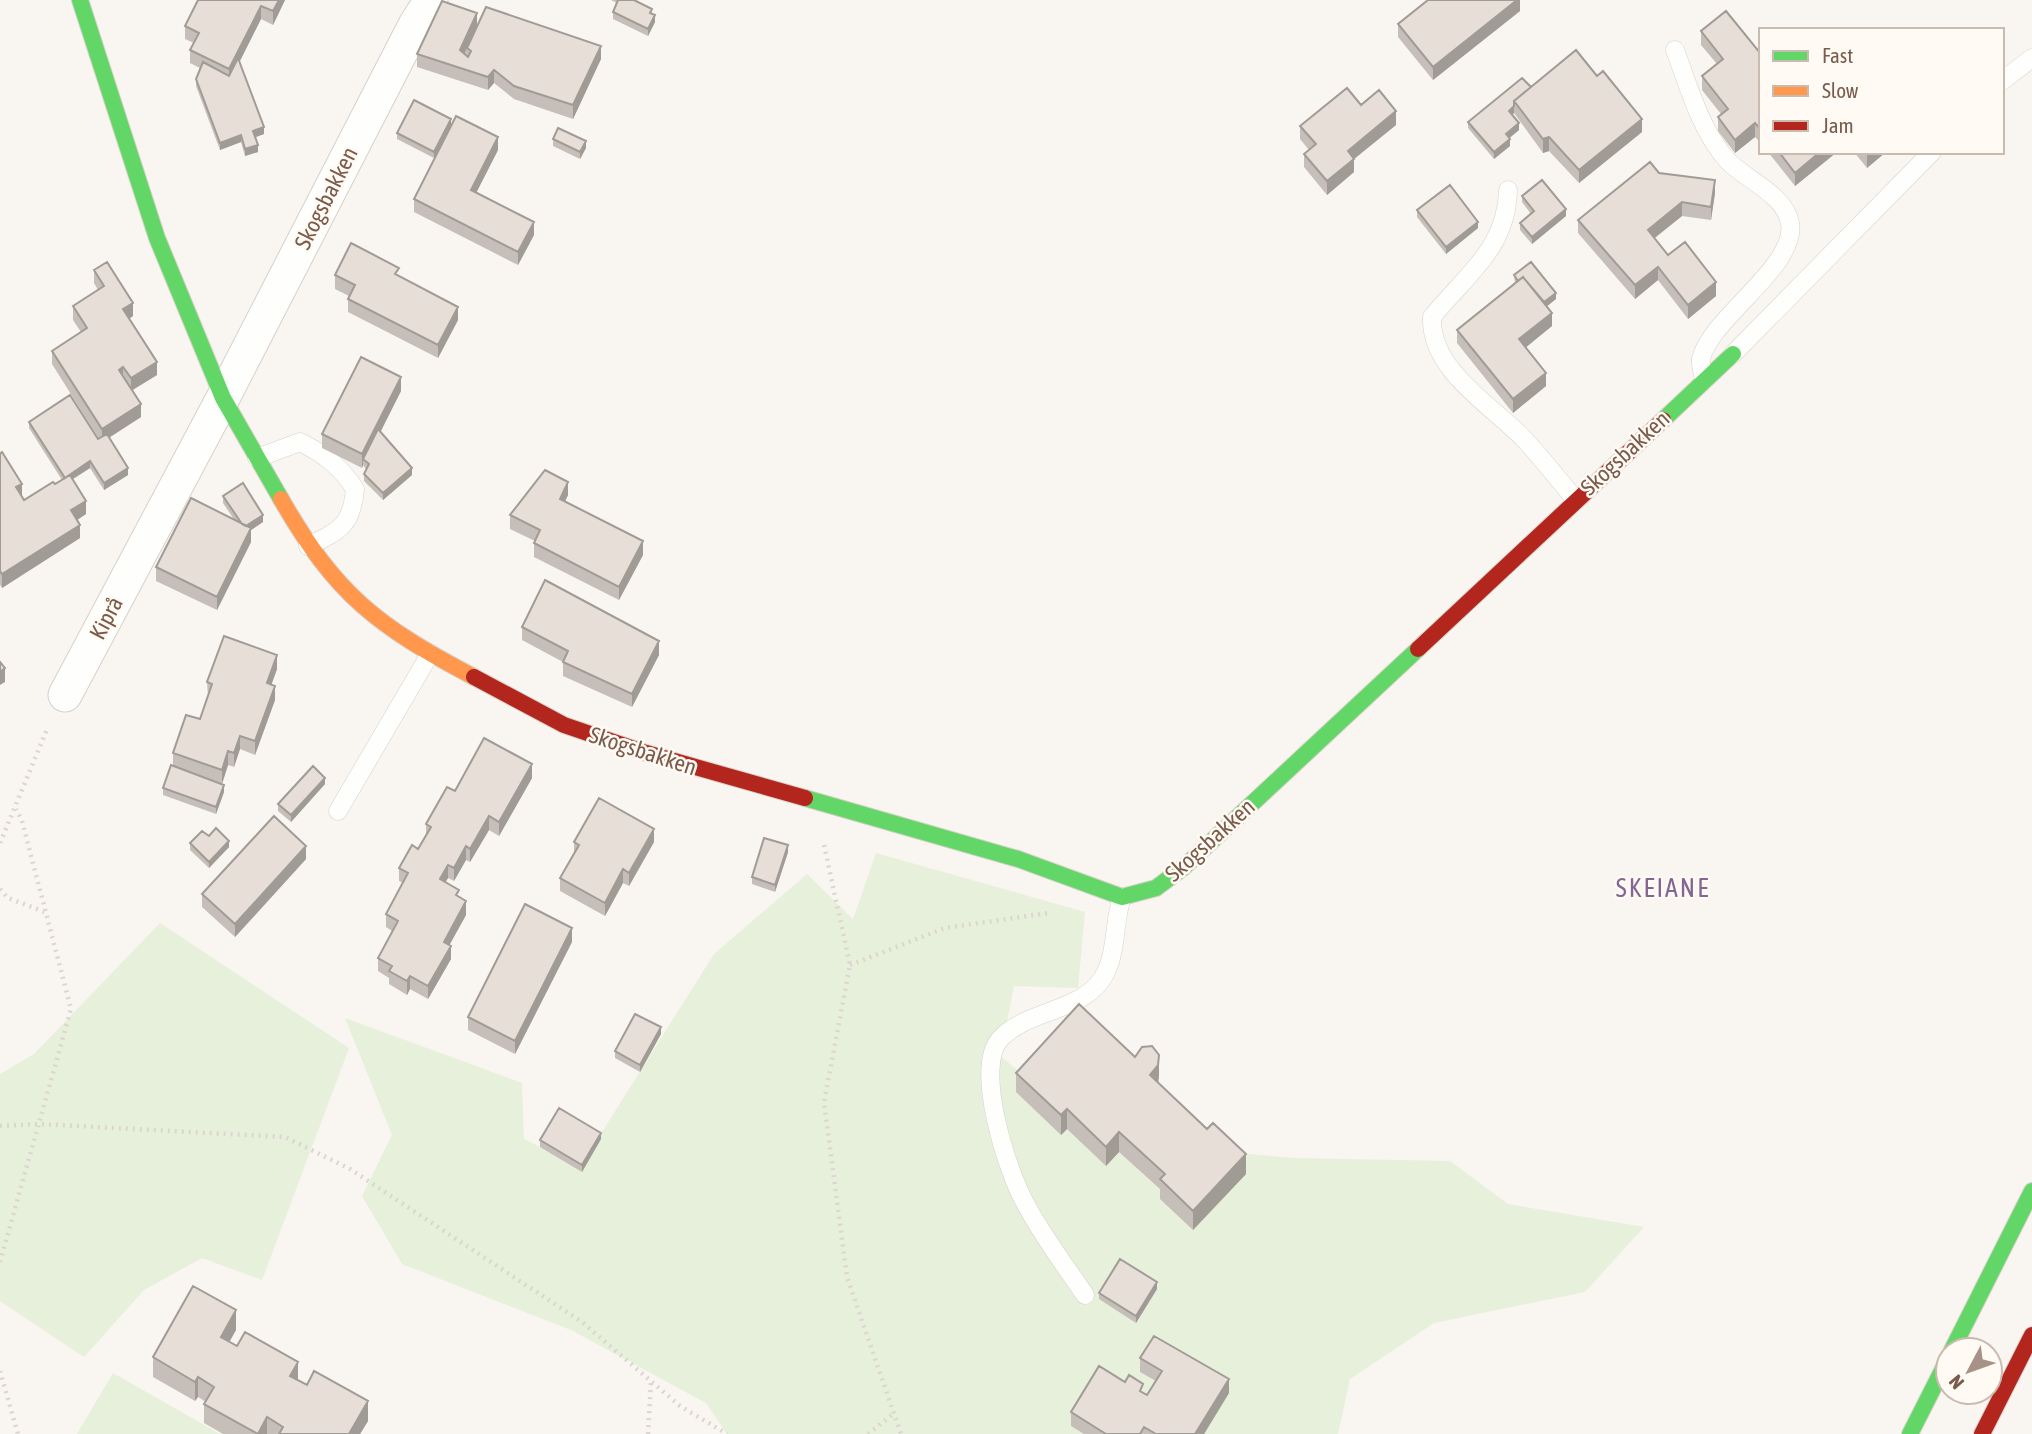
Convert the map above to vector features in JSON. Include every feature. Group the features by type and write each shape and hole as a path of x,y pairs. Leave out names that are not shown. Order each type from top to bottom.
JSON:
{"main road":[{"name":"Skogsbakken","path":"80,0 157,238 223,398 308,546 334,580 371,616 430,654 564,725 815,804 1018,859 1122,897 1156,888 1184,867 1574,499 1733,354"},
{"path":"1959,1336 2032,1191"},
{"path":"1982,1434 2032,1335"},
{"path":"1910,1434 1934,1387"}],"street":[{"name":"Skogsbakken","path":"223,398 415,25 431,0"},
{"name":"Kiprå","path":"65,695 223,398"}],"lane":[{"path":"1675,50 1713,143 1730,163 1771,195 1788,216 1791,226 1784,247 1766,276 1707,342 1701,360 1704,380"},
{"path":"2004,79 2032,58"},
{"path":"1733,354 1930,154"},
{"path":"1508,190 1507,215 1495,242 1432,317 1432,333 1466,386 1520,434 1574,499"},
{"path":"257,458 300,442 321,452 344,472 355,489 348,521 334,533 308,546"},
{"path":"338,811 430,654"},
{"path":"1084,1295 1022,1199 1009,1164 995,1110 989,1068 992,1050 1012,1029 1068,1005 1090,992 1100,981 1112,952 1122,897"}],"path":[{"path":"0,843 55,711 65,695"},
{"path":"815,804 850,965 824,1102 847,1277 901,1434"},
{"path":"0,1262 71,1009 22,821 16,809"},
{"path":"0,890 8,898 46,913"},
{"path":"850,965 945,928 1057,912"},
{"path":"0,1126 39,1124 285,1137 350,1169 582,1322 680,1406 727,1434"},
{"path":"0,1371 18,1434"},
{"path":"648,1434 651,1381"},
{"path":"868,1434 893,1414"}],"green space":[{"path":"876,853 1085,912 1078,988 1014,986 1000,1056 1106,1141 1293,1158 1450,1161 1508,1204 1644,1227 1585,1292 1434,1323 1350,1379 1338,1434 727,1434 706,1403 571,1330 402,1264 362,1196 392,1135 345,1018 522,1083 524,1139 580,1167 714,954 807,874 853,919"},
{"path":"160,923 349,1048 262,1280 202,1258 144,1290 84,1357 0,1301 0,1074 34,1054"},
{"path":"113,1373 220,1434 77,1434"}],"building":[{"path":"198,0 279,0 273,11 261,6 229,69 190,50 199,33 185,26"},
{"path":"618,0 634,0 652,9 650,13 655,15 648,29 613,12"},
{"path":"1428,0 1517,0 1433,67 1398,24"},
{"path":"442,1 477,13 460,50 468,57 471,51 467,48 486,7 601,46 573,105 514,86 494,70 488,77 417,54"},
{"path":"1726,11 1759,52 1759,128 1755,123 1735,140 1718,117 1728,109 1702,76 1723,59 1701,31"},
{"path":"1576,50 1597,76 1603,71 1642,119 1579,170 1549,137 1543,139 1514,101"},
{"path":"238,58 264,127 253,131 258,145 245,149 241,135 220,143 196,79 203,62 229,76"},
{"path":"1522,78 1531,87 1514,101 1514,106 1509,111 1519,123 1506,134 1510,139 1494,152 1468,122"},
{"path":"1347,88 1361,105 1379,90 1396,111 1348,151 1354,159 1327,181 1304,154 1316,144 1300,126"},
{"path":"414,100 451,119 434,152 397,133"},
{"path":"456,116 498,137 471,190 534,222 518,252 414,199"},
{"path":"558,128 586,141 580,152 553,139"},
{"path":"1781,154 1818,154 1795,173"},
{"path":"1650,162 1659,173 1715,180 1711,207 1682,202 1648,230 1668,255 1685,242 1716,282 1688,305 1658,267 1635,285 1578,220"},
{"path":"1542,180 1566,209 1532,237 1520,223 1534,211 1522,196"},
{"path":"1450,185 1478,222 1446,247 1417,210"},
{"path":"351,243 399,268 395,274 458,307 438,345 348,299 355,285 335,275"},
{"path":"107,262 133,303 123,309 157,362 131,378 123,367 119,370 141,404 102,429 52,351 87,328 73,306 104,286 94,270"},
{"path":"1531,262 1556,293 1544,302 1523,277 1518,281 1514,275"},
{"path":"1523,277 1552,313 1519,339 1546,373 1513,399 1457,330"},
{"path":"361,357 401,377 362,454 322,434"},
{"path":"70,395 98,439 107,434 128,468 104,483 90,461 65,478 29,422"},
{"path":"378,429 412,468 383,493 364,474 369,464 363,459"},
{"path":"2,452 22,484 16,487 24,500 70,475 86,501 71,510 80,525 2,574 0,454"},
{"path":"545,470 568,482 560,499 643,541 619,587 534,543 540,530 510,515"},
{"path":"243,483 263,515 246,526 223,496"},
{"path":"191,498 251,528 217,597 156,567"},
{"path":"545,580 659,641 632,694 563,662 568,651 522,627"},
{"path":"224,636 277,655 267,683 275,686 255,741 240,736 234,753 228,751 222,770 173,753 186,715 200,719 212,684 207,682"},
{"path":"484,738 532,764 499,822 489,816 470,849 466,846 454,868 448,865 440,879 459,890 456,895 466,901 444,942 451,946 428,986 410,976 407,981 389,971 392,966 378,958 398,921 386,914 408,873 399,868 412,845 418,849 431,827 426,824 447,787 455,791"},
{"path":"171,765 224,785 216,807 163,788"},
{"path":"313,766 325,778 291,815 278,804"},
{"path":"599,798 654,829 629,873 623,869 605,903 560,878 579,845 574,842"},
{"path":"274,816 306,846 235,924 202,894"},
{"path":"216,828 229,841 209,862 190,843 202,831 209,836"},
{"path":"764,838 788,845 775,885 752,877"},
{"path":"525,904 572,928 515,1041 468,1017"},
{"path":"1079,1004 1135,1057 1142,1047 1152,1046 1159,1055 1158,1065 1150,1075 1207,1129 1213,1123 1246,1154 1193,1211 1160,1179 1165,1174 1119,1132 1106,1147 1067,1109 1061,1115 1016,1073"},
{"path":"635,1014 661,1027 640,1065 615,1051"},
{"path":"559,1108 601,1133 582,1165 540,1140"},
{"path":"1120,1259 1157,1282 1136,1316 1099,1293"},
{"path":"193,1286 236,1310 221,1337 237,1346 245,1332 298,1362 290,1376 307,1385 314,1371 368,1401 349,1434 279,1434 283,1427 267,1417 258,1434 204,1404 214,1387 198,1377 195,1382 153,1357"},
{"path":"1154,1336 1229,1379 1195,1434 1156,1434 1144,1427 1140,1434 1106,1434 1071,1412 1099,1366 1125,1382 1129,1375 1143,1384 1140,1391 1147,1395 1162,1371 1140,1358"}],"traffic: fast":[{"path":"80,0 157,238 223,398 281,499"},
{"path":"1663,420 1733,354"},
{"path":"805,798 1018,859 1122,897 1156,888 1184,867 1418,649"},
{"path":"1959,1336 2032,1191"},
{"path":"1910,1434 1934,1387"}],"traffic: slow":[{"path":"281,499 321,560 362,605 411,641 474,677"}],"traffic: jam":[{"path":"1418,649 1663,420"},
{"path":"474,677 564,725 646,753 805,798"},
{"path":"1982,1434 2032,1335"}],"district":[{"name":"SKEIANE","path":"1663,888"}]}
